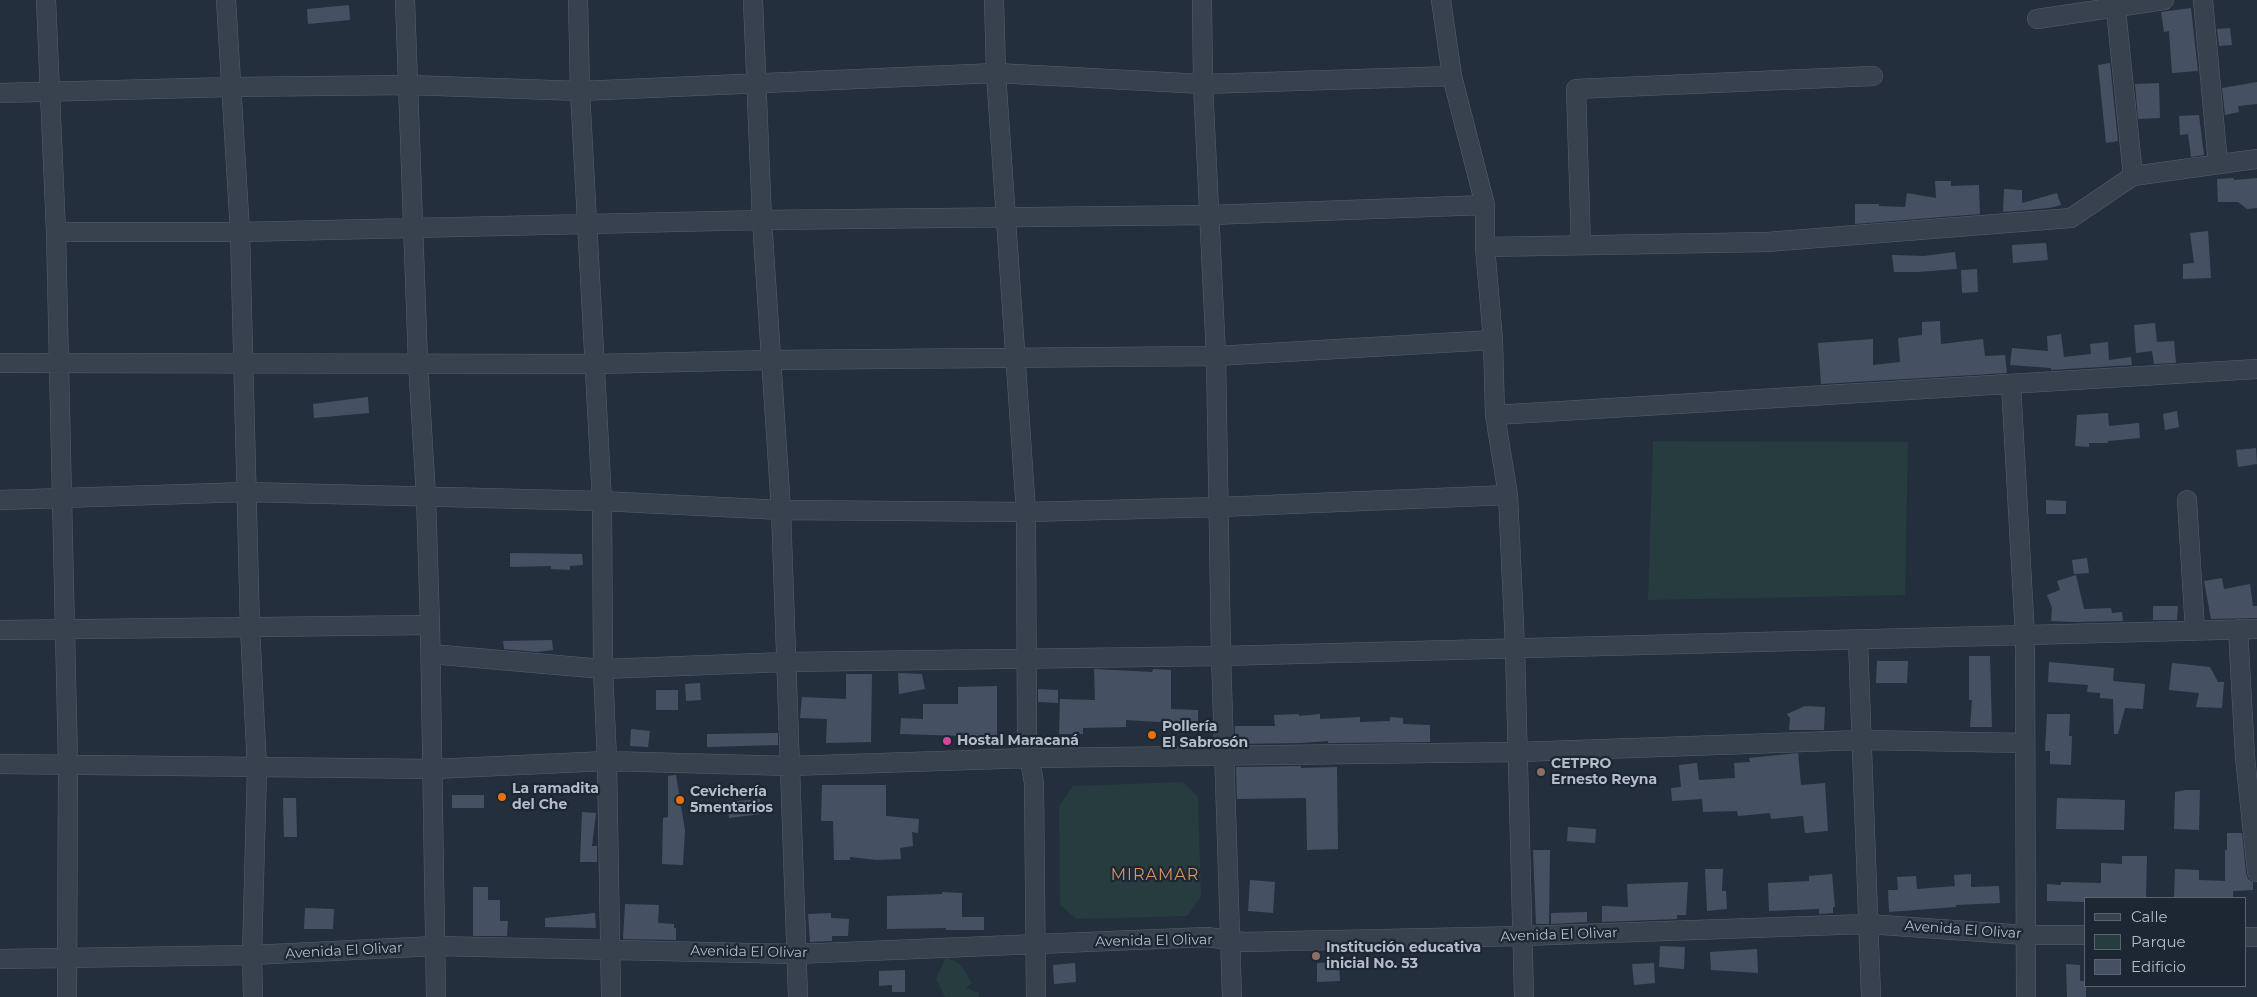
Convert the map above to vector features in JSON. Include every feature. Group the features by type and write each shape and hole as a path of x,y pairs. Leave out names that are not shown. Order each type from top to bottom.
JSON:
{"street":[{"path":"46,0 56,232 68,764 67,997"},
{"path":"226,0 240,232 250,628 257,768 252,955 253,997"},
{"path":"405,0 412,227 426,496 431,654 436,997"},
{"path":"578,0 580,91 602,501 603,669 608,761 611,997"},
{"path":"753,0 762,220 781,510 798,997"},
{"path":"994,0 996,73 1026,512 1027,744 1034,783 1036,997"},
{"path":"1202,0 1203,84 1216,356 1221,656 1232,997"},
{"path":"1441,0 1452,76 1485,205 1485,247 1493,340 1495,415 1508,495 1515,647 1524,997"},
{"path":"2037,19 2116,3 2164,0"},
{"path":"2202,0 2218,164"},
{"path":"2116,3 2133,176"},
{"path":"0,93 231,87 409,86 580,91 996,73 1203,84 1452,76"},
{"path":"1582,246 1576,89 1873,76"},
{"path":"1485,247 1767,242 2071,218 2133,176 2257,159"},
{"path":"56,232 240,232 762,220 1209,215 1485,205"},
{"path":"0,363 596,364 770,360 1216,356 1493,340"},
{"path":"1495,415 2257,369"},
{"path":"2011,384 2025,636 2026,997"},
{"path":"0,500 247,492 602,501 781,510 1026,512 1219,507 1508,495"},
{"path":"2187,500 2195,630"},
{"path":"0,630 430,625"},
{"path":"431,654 603,669 786,662 1221,656 1515,647 2025,636 2257,628"},
{"path":"2238,629 2245,757 2257,872"},
{"path":"1858,640 1870,997"},
{"path":"0,764 434,769 608,761 790,766 1030,758 1518,752 1862,740 2026,742"},
{"name":"Avenida El Olivar","path":"0,959 252,955 435,946 796,954 1207,938 1243,942 1522,936 1867,924 2026,935 2084,935"}],"green space":[{"path":"1653,441 1908,442 1905,595 1648,600"},
{"path":"1183,782 1198,797 1201,897 1187,916 1076,919 1060,905 1059,806 1073,786"},
{"path":"946,957 960,964 972,983 966,988 979,993 979,997 945,997 936,979"}],"building":[{"path":"349,5 350,20 308,24 307,9"},
{"path":"2191,8 2198,71 2172,73 2169,31 2164,32 2161,12"},
{"path":"2230,28 2232,45 2219,46 2217,29"},
{"path":"2110,63 2118,141 2106,143 2098,65"},
{"path":"2257,82 2257,104 2238,106 2239,112 2225,115 2222,88"},
{"path":"2159,83 2160,118 2138,119 2135,84"},
{"path":"2199,115 2204,155 2191,157 2188,134 2180,135 2179,116"},
{"path":"2234,178 2234,180 2257,178 2257,208 2247,209 2238,202 2218,202 2217,179"},
{"path":"1935,181 1951,181 1951,186 1979,185 1980,214 1855,224 1855,204 1905,207 1907,193 1936,198"},
{"path":"2004,189 2022,190 2022,203 2057,193 2061,205 2049,208 2003,212"},
{"path":"2208,231 2211,278 2183,279 2183,264 2194,263 2190,233"},
{"path":"2046,243 2048,260 2013,263 2012,245"},
{"path":"1955,252 1957,269 1894,272 1892,255 1924,256"},
{"path":"1977,269 1978,292 1962,293 1961,270"},
{"path":"1940,321 1941,344 1983,339 1985,356 2005,355 2007,373 1821,384 1818,343 1873,339 1873,365 1900,362 1898,338 1922,335 1922,322"},
{"path":"2155,323 2157,342 2174,341 2176,363 2154,364 2152,351 2136,353 2134,325"},
{"path":"2061,334 2064,357 2091,354 2090,344 2108,342 2109,360 2131,357 2132,365 2051,370 2051,368 2010,365 2012,348 2048,351 2047,336"},
{"path":"368,397 369,413 314,418 313,404"},
{"path":"2177,411 2179,427 2165,430 2163,414"},
{"path":"2108,413 2109,426 2139,423 2140,438 2108,441 2108,443 2089,443 2089,447 2075,446 2077,415"},
{"path":"2256,448 2257,464 2238,467 2236,450"},
{"path":"2046,500 2066,501 2066,514 2046,514"},
{"path":"510,553 582,554 583,565 570,566 570,570 551,569 551,566 510,567"},
{"path":"2087,558 2089,573 2074,574 2072,560"},
{"path":"2076,575 2084,609 2111,608 2112,613 2122,612 2123,621 2051,621 2052,608 2047,595 2060,590 2057,581"},
{"path":"2222,578 2224,589 2250,584 2253,606 2257,606 2257,618 2211,619 2204,581"},
{"path":"2153,606 2178,606 2177,620 2153,620"},
{"path":"552,640 553,650 536,652 504,649 503,641"},
{"path":"1969,656 1990,656 1992,727 1970,727 1972,700 1969,700"},
{"path":"1877,661 1908,661 1907,683 1876,683"},
{"path":"2049,662 2114,668 2113,681 2145,684 2143,709 2125,708 2118,734 2114,734 2113,699 2100,698 2100,693 2087,692 2088,685 2048,682"},
{"path":"2172,663 2210,667 2218,682 2224,682 2222,708 2196,707 2199,693 2169,690"},
{"path":"1094,669 1152,672 1153,669 1171,670 1171,709 1198,710 1198,728 1175,728 1175,723 1126,720 1126,727 1083,728 1083,734 1059,734 1060,699 1095,700"},
{"path":"898,673 922,674 925,689 899,694"},
{"path":"846,674 872,674 871,742 826,743 827,719 800,718 802,697 846,699"},
{"path":"700,683 701,700 686,701 685,684"},
{"path":"997,686 997,737 900,734 901,718 923,719 923,704 958,704 958,687"},
{"path":"1038,689 1058,690 1058,703 1038,702"},
{"path":"656,690 678,690 678,710 656,710"},
{"path":"1805,706 1825,707 1824,730 1789,730 1790,718 1787,714"},
{"path":"1299,714 1299,716 1320,714 1320,719 1360,717 1360,722 1390,721 1390,717 1403,718 1403,724 1430,725 1430,742 1328,743 1328,741 1235,744 1235,726 1275,726 1274,715"},
{"path":"2047,714 2070,714 2069,736 2072,736 2071,765 2050,764 2050,751 2045,751"},
{"path":"631,729 650,731 648,747 630,746"},
{"path":"778,733 778,745 707,747 707,734"},
{"path":"1798,753 1801,785 1825,783 1828,831 1805,833 1803,816 1771,819 1770,813 1738,816 1737,811 1703,812 1702,799 1672,801 1671,788 1681,787 1679,765 1697,763 1699,780 1735,778 1734,763 1750,762 1749,758"},
{"path":"1301,766 1301,768 1337,767 1338,849 1307,850 1306,798 1237,799 1236,767"},
{"path":"676,775 685,830 683,865 662,864 663,818 668,817 668,776"},
{"path":"822,785 886,785 886,816 919,819 918,833 912,832 913,846 900,848 901,859 877,860 850,857 850,860 834,860 833,821 821,821"},
{"path":"2200,790 2199,830 2174,829 2175,792"},
{"path":"452,795 484,795 484,808 452,808"},
{"path":"283,798 296,798 297,837 284,837"},
{"path":"2057,798 2125,800 2124,830 2056,829"},
{"path":"760,799 761,814 729,818 728,802"},
{"path":"582,812 596,813 592,846 597,846 597,862 580,862"},
{"path":"1568,827 1596,829 1595,843 1567,841"},
{"path":"2227,833 2242,833 2246,873 2248,879 2253,882 2253,890 2233,891 2233,897 2174,897 2175,869 2199,870 2199,880 2225,881 2225,850 2227,850"},
{"path":"1533,850 1550,850 1549,924 1536,924"},
{"path":"2122,856 2147,856 2146,897 2084,897 2084,902 2047,901 2047,884 2061,885 2061,882 2101,883 2101,863 2122,864"},
{"path":"1705,869 1723,869 1722,891 1726,891 1727,909 1707,911"},
{"path":"1832,874 1835,907 1833,907 1833,913 1819,914 1819,909 1769,911 1768,883 1809,881 1809,876"},
{"path":"1971,874 1971,887 1999,886 2000,903 1956,905 1956,907 1889,912 1888,890 1898,890 1897,877 1916,876 1917,889 1955,886 1954,875"},
{"path":"1250,880 1275,882 1273,913 1248,911"},
{"path":"1688,882 1686,915 1677,915 1677,919 1602,922 1602,906 1628,907 1627,884"},
{"path":"473,887 488,887 488,900 500,900 500,921 508,921 507,936 473,936"},
{"path":"942,892 962,893 962,917 984,917 984,930 946,930 946,928 887,929 887,896 942,894"},
{"path":"625,904 659,905 658,923 674,924 676,940 623,939"},
{"path":"305,908 334,909 333,929 304,929"},
{"path":"1587,912 1587,922 1551,924 1551,913"},
{"path":"595,913 596,928 545,927 545,918"},
{"path":"831,913 831,918 849,919 848,936 832,936 832,941 810,942 808,914"},
{"path":"1660,946 1685,947 1684,969 1659,967"},
{"path":"1757,949 1758,973 1711,970 1710,952"},
{"path":"1339,962 1340,981 1317,982 1317,963"},
{"path":"1075,963 1076,982 1054,984 1053,965"},
{"path":"1654,963 1655,983 1634,985 1632,964"},
{"path":"2066,964 2080,965 2080,981 2084,981 2086,997 2067,997"},
{"path":"905,970 905,992 892,992 892,985 879,986 879,971"}],"place":[{"name":"Pollería El Sabrosón","path":"1152,735"},
{"name":"Hostal Maracaná","path":"947,741"},
{"name":"CETPRO Ernesto Reyna","path":"1541,772"},
{"name":"La ramadita del Che","path":"502,797"},
{"name":"Cevichería 5mentarios","path":"680,800"},
{"name":"Institución educativa inicial No. 53","path":"1316,956"}],"district":[{"name":"MIRAMAR","path":"1155,875"}]}
